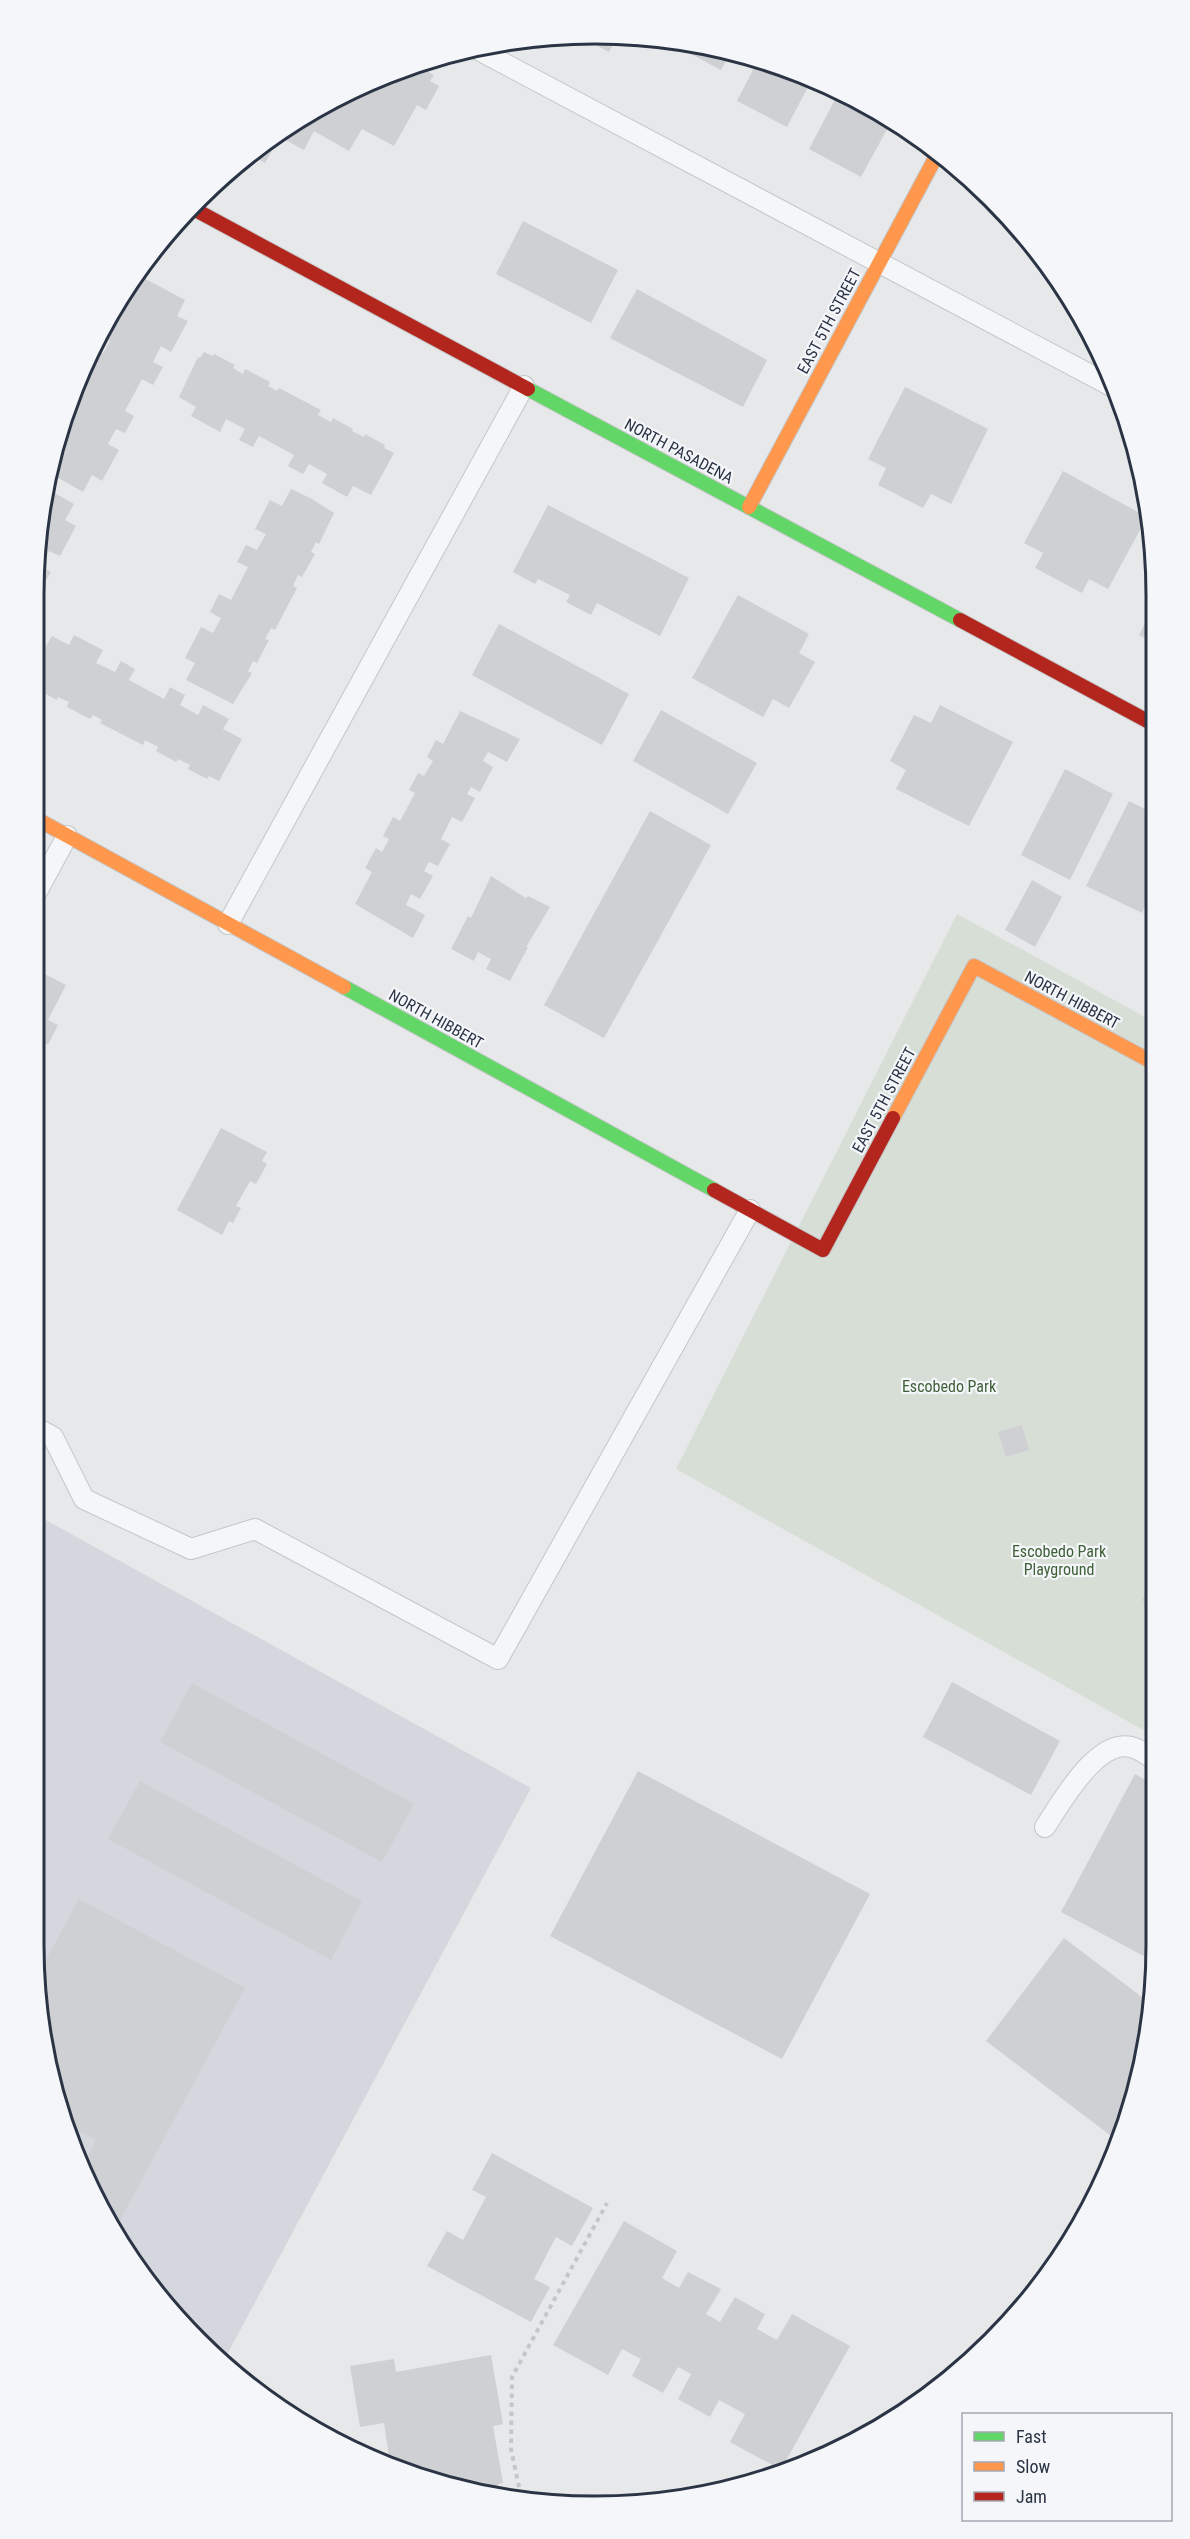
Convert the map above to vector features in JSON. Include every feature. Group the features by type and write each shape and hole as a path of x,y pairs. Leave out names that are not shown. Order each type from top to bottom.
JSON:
{"street":[{"name":"EAST 5TH STREET","path":"749,507 934,160"},
{"name":"NORTH PASADENA","path":"199,212 1146,720"},
{"name":"NORTH HIBBERT","path":"44,823 823,1250"},
{"name":"EAST 5TH STREET","path":"823,1250 974,966"},
{"name":"NORTH HIBBERT","path":"974,966 1146,1059"}],"lane":[{"path":"485,54 1104,382"},
{"path":"228,924 524,386"},
{"path":"44,879 67,836"},
{"path":"44,1432 53,1437 84,1498 190,1549 255,1529 498,1659 750,1210"},
{"path":"1045,1827 1084,1771 1112,1748 1132,1747 1146,1755"}],"path":[{"path":"520,2490 511,2449 512,2377 607,2203"}],"shaded area":[{"path":"44,1519 531,1788 227,2355 180,2308 157,2280 117,2220 85,2155 62,2087 54,2052 48,2016 44,1944"}],"green space":[{"name":"Escobedo Park","path":"957,914 1146,1018 1146,1731 676,1469"}],"building":[{"path":"594,44 613,44 609,52"},
{"path":"686,51 727,59 721,70"},
{"path":"754,67 808,86 787,127 737,101"},
{"path":"426,70 434,75 430,81 439,86 426,110 417,105 394,146 362,129 349,151 314,131 304,150 284,139 319,117 384,85"},
{"path":"836,98 888,128 861,177 809,149"},
{"path":"275,146 265,163 257,158"},
{"path":"523,221 618,270 591,323 496,274"},
{"path":"144,278 185,300 177,316 188,321 171,352 161,346 153,362 163,367 153,385 142,379 125,411 134,416 125,433 116,429 108,444 119,450 102,481 92,475 83,492 56,477 62,452 85,384 100,351 103,353 110,341 106,339 117,319 121,318"},
{"path":"637,289 767,360 743,407 610,338"},
{"path":"204,352 213,356 214,354 235,365 233,368 243,374 245,369 270,382 268,386 277,391 279,388 321,410 318,415 331,422 333,418 353,429 352,431 364,437 365,434 385,445 384,448 394,453 371,495 353,486 347,497 322,483 327,474 309,464 303,474 288,466 294,455 259,436 253,447 239,440 245,429 226,419 220,432 191,416 196,407 179,397 198,357 200,358"},
{"path":"905,387 988,429 951,504 931,494 923,508 878,485 886,468 868,459"},
{"path":"1063,471 1140,513 1142,526 1108,589 1089,579 1082,593 1035,568 1043,553 1024,543"},
{"path":"291,489 334,513 319,544 316,542 311,552 315,554 302,577 298,575 293,586 297,588 275,630 271,628 265,639 269,640 257,663 253,661 248,671 252,673 233,704 186,680 195,663 185,658 201,627 213,633 221,618 210,612 219,594 231,600 248,567 237,562 246,545 257,550 266,534 255,529 270,500 282,506"},
{"path":"53,492 74,504 65,520 76,526 60,556 49,551 45,558"},
{"path":"548,505 689,578 660,636 597,603 591,615 566,602 570,595 538,579 535,584 513,572"},
{"path":"45,568 51,572 44,583"},
{"path":"738,595 809,634 799,653 815,662 789,708 773,699 763,717 692,678"},
{"path":"1146,621 1146,638 1139,635"},
{"path":"499,624 629,694 602,745 472,675"},
{"path":"74,635 103,650 96,663 115,672 121,661 135,669 129,680 164,699 170,687 185,695 180,705 198,715 203,705 229,719 223,729 242,739 219,781 209,776 207,779 188,769 190,765 178,759 176,762 156,751 158,747 145,740 143,745 100,723 102,720 93,715 90,719 67,707 69,702 58,697 57,700 44,693 44,649 52,636 69,645"},
{"path":"940,705 1013,742 969,826 896,789 906,770 890,761 914,715 931,723"},
{"path":"661,710 757,763 728,814 633,761"},
{"path":"460,711 520,739 507,762 488,752 483,761 493,767 480,792 471,787 467,794 475,798 462,822 452,817 441,839 450,844 438,866 429,862 424,871 433,876 420,899 411,894 406,905 425,915 413,938 355,904 372,872 365,868 376,848 382,852 389,839 383,836 393,817 400,821 415,793 409,790 418,773 424,776 433,761 427,757 436,740 443,744"},
{"path":"1065,769 1113,794 1070,880 1021,855"},
{"path":"1129,801 1146,810 1146,905 1142,913 1086,886"},
{"path":"650,811 711,845 604,1038 544,1005"},
{"path":"491,876 526,898 528,896 550,907 526,947 528,947 510,981 486,969 491,959 478,952 474,961 451,949 468,916 471,918"},
{"path":"1032,880 1062,897 1035,947 1005,930"},
{"path":"44,974 66,985 48,1020 58,1025 48,1045 44,1043"},
{"path":"221,1128 267,1152 262,1161 267,1164 256,1184 250,1181 236,1206 241,1208 233,1223 229,1221 222,1235 177,1210"},
{"path":"1022,1425 1029,1450 1006,1457 998,1432"},
{"path":"952,1682 1060,1741 1031,1795 923,1737"},
{"path":"192,1683 414,1804 382,1862 160,1742"},
{"path":"638,1771 870,1894 782,2059 550,1936"},
{"path":"1135,1774 1146,1780 1146,1957 1061,1912"},
{"path":"140,1781 362,1901 331,1960 108,1839"},
{"path":"79,1899 245,1988 119,2223 86,2158 96,2140 76,2129 62,2087 48,2016 45,1962"},
{"path":"1064,1938 1143,1998 1136,2052 1128,2087 1112,2136 986,2041"},
{"path":"492,2153 593,2208 572,2246 556,2237 534,2279 550,2287 531,2322 427,2266 447,2231 463,2240 486,2197 472,2190"},
{"path":"624,2221 677,2251 662,2278 679,2288 688,2272 721,2289 706,2314 720,2322 735,2297 765,2314 757,2329 777,2340 792,2314 850,2346 786,2461 773,2466 730,2442 745,2414 719,2400 710,2417 678,2399 691,2374 678,2367 663,2393 632,2376 641,2359 622,2349 608,2375 553,2345"},
{"path":"491,2355 503,2424 493,2426 503,2483 498,2484 498,2487 452,2477 389,2456 384,2423 360,2427 350,2366 394,2359 396,2372"}],"traffic: fast":[{"path":"528,389 960,620"},
{"path":"344,987 714,1190"}],"traffic: slow":[{"path":"749,507 934,160"},
{"path":"44,823 344,987"},
{"path":"893,1118 974,966 1146,1059"}],"traffic: jam":[{"path":"199,212 528,389"},
{"path":"960,620 1146,720"},
{"path":"714,1190 823,1250 893,1118"}],"park label":[{"name":"Escobedo Park Playground","path":"1059,1560"}]}
